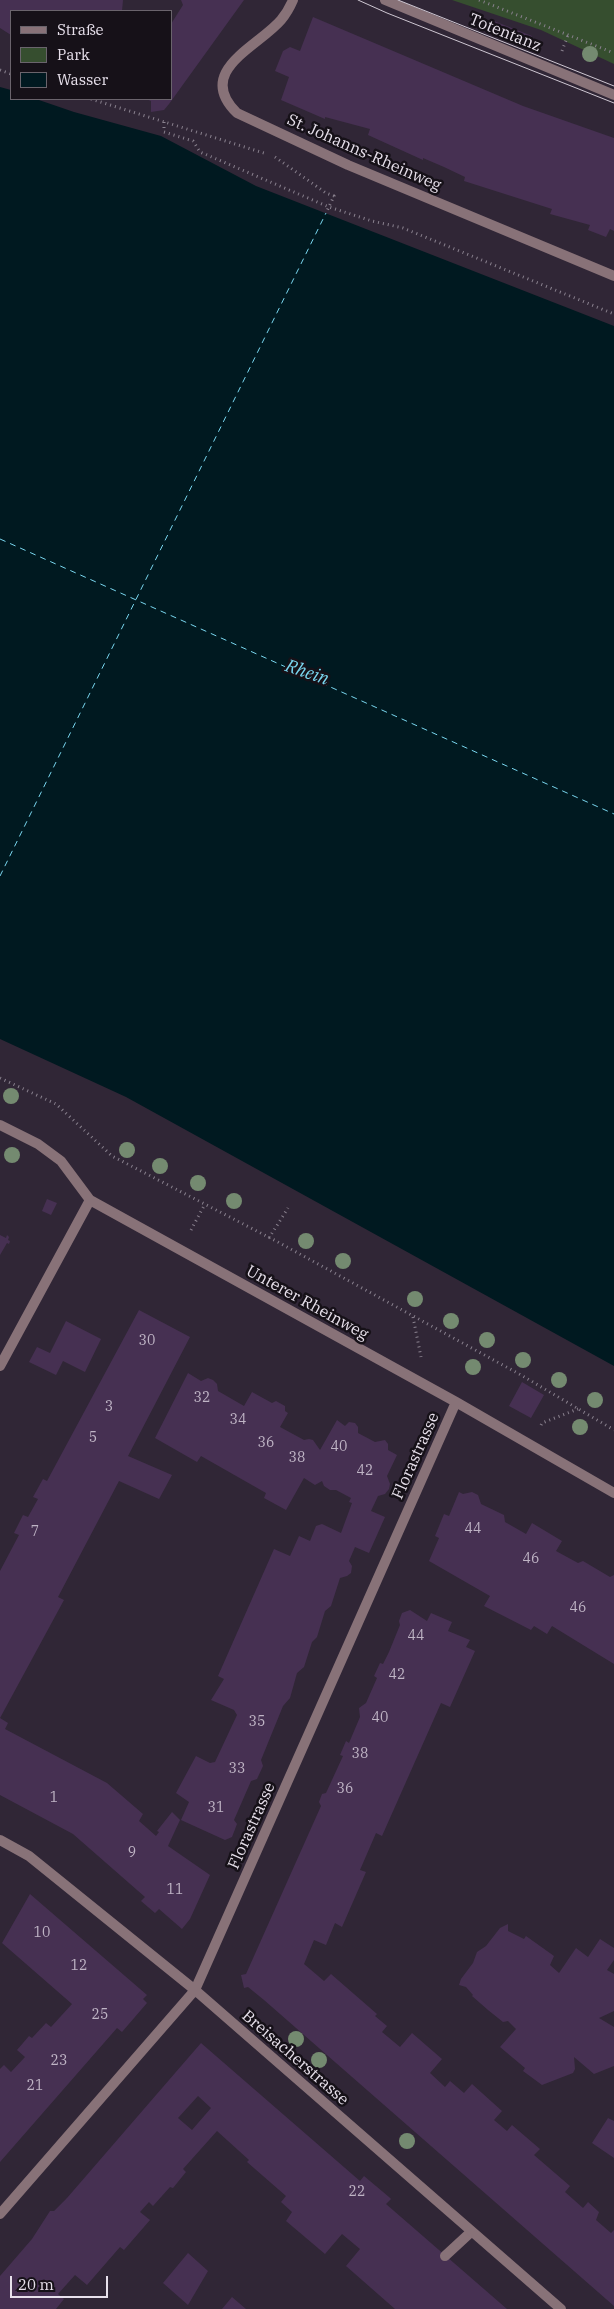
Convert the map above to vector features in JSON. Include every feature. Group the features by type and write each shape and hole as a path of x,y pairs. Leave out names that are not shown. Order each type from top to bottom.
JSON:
{"street":[{"name":"St. Johanns-Rheinweg","path":"293,0 282,19 230,64 223,77 222,88 225,98 237,113 348,165 614,276"},
{"name":"Totentanz","path":"385,0 614,95"},
{"name":"Unterer Rheinweg","path":"0,1125 38,1144 61,1161 90,1200 456,1402 614,1492"},
{"path":"0,1366 90,1200"},
{"name":"Florastrasse","path":"0,2214 195,1990 456,1402"},
{"name":"Breisacherstrasse","path":"0,1840 29,1856 195,1990 561,2309"},
{"path":"445,2256 471,2232"}],"path":[{"path":"479,0 614,53"},
{"path":"563,48 568,35"},
{"path":"94,100 267,154"},
{"path":"164,122 164,132 193,141 200,152 329,207 372,221 403,228 614,314"},
{"path":"274,157 326,193 334,196 326,213"},
{"path":"0,1078 56,1104 112,1156 413,1316 614,1430"},
{"path":"180,1250 204,1204"},
{"path":"269,1238 288,1208"},
{"path":"413,1316 427,1387"},
{"path":"529,1444 542,1422 578,1408"}],"green space":[{"path":"452,0 614,0 614,64 541,30"}],"water":[{"name":"Rhein","path":"0,87 10,90 10,100 39,100 74,112 161,136 256,186 614,326 614,1366 126,1097 0,1039"}],"building":[{"path":"0,0 123,0 122,10 10,10 10,34 0,28"},
{"path":"181,0 244,0 172,100 172,22 183,5"},
{"path":"313,17 523,106 614,138 614,231 610,229 606,237 588,230 590,225 550,214 552,209 464,181 465,177 368,135 370,129 325,117 325,119 281,100 289,77 275,71 283,51 290,47 300,51"},
{"path":"494,21 532,36 529,42 492,28"},
{"path":"148,100 172,100 164,110 151,112 151,101"},
{"path":"47,1199 57,1203 51,1215 42,1211"},
{"path":"0,1235 6,1238 7,1235 10,1241 0,1255"},
{"path":"139,1310 190,1337 128,1456 172,1475 159,1499 119,1481 58,1597 64,1600 0,1718 0,1571 19,1535 14,1533 23,1515 28,1517 38,1499 33,1497 43,1479 47,1481"},
{"path":"66,1321 101,1339 85,1372 63,1361 56,1375 29,1362 37,1347 50,1353"},
{"path":"188,1373 201,1381 208,1378 213,1380 217,1384 218,1391 244,1406 252,1392 272,1403 276,1401 285,1406 285,1411 288,1413 280,1427 304,1440 313,1440 320,1450 337,1420 345,1426 349,1422 355,1423 358,1427 358,1433 375,1442 385,1440 388,1444 388,1450 397,1455 387,1476 390,1484 389,1489 385,1494 378,1496 371,1511 385,1517 369,1553 355,1547 349,1561 352,1566 351,1573 340,1578 331,1606 325,1611 317,1637 312,1642 304,1667 297,1673 290,1698 283,1706 261,1760 263,1766 257,1779 251,1781 234,1820 237,1824 232,1837 225,1840 181,1820 189,1802 176,1793 196,1756 210,1763 215,1762 237,1715 234,1710 211,1700 224,1679 218,1676 274,1549 290,1556 299,1536 310,1541 316,1526 322,1524 341,1533 352,1503 349,1502 351,1498 336,1490 330,1490 324,1486 322,1481 315,1485 304,1478 286,1510 264,1498 266,1493 201,1456 197,1462 155,1438"},
{"path":"522,1382 544,1395 531,1418 509,1406"},
{"path":"459,1492 463,1494 472,1492 478,1495 481,1504 504,1515 505,1522 526,1534 532,1523 562,1541 556,1551 578,1563 583,1561 610,1577 614,1575 614,1664 552,1626 547,1634 534,1626 531,1630 484,1606 490,1596 429,1561 439,1538 435,1536 444,1514 449,1516"},
{"path":"410,1610 427,1621 431,1613 452,1622 448,1631 470,1640 466,1647 475,1651 450,1707 441,1703 382,1836 376,1833 360,1870 366,1872 342,1927 335,1923 326,1945 314,1940 304,1964 324,1981 331,1974 377,2014 375,2016 387,2026 382,2032 400,2047 412,2033 442,2059 430,2073 445,2087 450,2081 464,2093 472,2084 502,2111 494,2120 507,2131 512,2125 540,2149 534,2155 570,2186 565,2192 583,2208 588,2202 599,2212 596,2220 611,2233 614,2230 614,2306 264,2000 248,1987 244,1988 241,1975 246,1974 321,1806 319,1802 322,1794 326,1793 343,1756 340,1755 346,1741 349,1743 360,1717 359,1708 366,1703 377,1678 374,1676 380,1663 383,1664 400,1625 399,1621 402,1613"},
{"path":"0,1718 8,1723 5,1729 107,1783 143,1814 139,1821 156,1836 159,1832 157,1831 172,1812 180,1820 168,1846 210,1875 190,1919 182,1929 159,1909 155,1913 141,1901 145,1897 73,1834 0,1795"},
{"path":"30,1894 147,1995 143,1999 147,2003 122,2032 117,2028 0,2162 0,2069 4,2065 11,2072 25,2057 17,2050 29,2036 32,2038 46,2023 51,2027 72,2004 2,1943"},
{"path":"508,1924 508,1931 524,1939 526,1936 554,1956 550,1965 559,1973 576,1948 588,1957 600,1939 614,1948 614,1960 607,1970 614,1974 614,2011 599,2018 614,2027 614,2066 594,2074 574,2057 575,2069 573,2073 542,2085 523,2071 525,2068 500,2047 516,2029 508,2021 503,2022 488,2010 472,1996 466,1987 459,1985 461,1979 473,1963 477,1952 486,1946 500,1928"},
{"path":"201,2043 360,2181 364,2176 389,2197 391,2199 386,2204 507,2309 395,2309 346,2266 360,2249 342,2234 325,2254 286,2221 292,2212 281,2202 286,2196 247,2162 249,2160 217,2131 183,2169 186,2172 173,2188 170,2187 153,2206 149,2202 140,2212 150,2220 124,2250 120,2247 87,2285 75,2275 58,2294 64,2299 56,2309 0,2309 0,2276 32,2239 50,2211 54,2211","holes":["198,2096 211,2108 192,2130 178,2118"]},
{"path":"608,2118 614,2121 614,2158 592,2143"},
{"path":"188,2253 208,2271 188,2305 163,2283"},
{"path":"232,2297 246,2309 222,2309"}],"ferry route":[{"path":"0,876 326,213"},
{"path":"0,539 614,814"}],"tram line":[{"path":"358,0 614,103"},
{"path":"398,0 614,86"}]}
